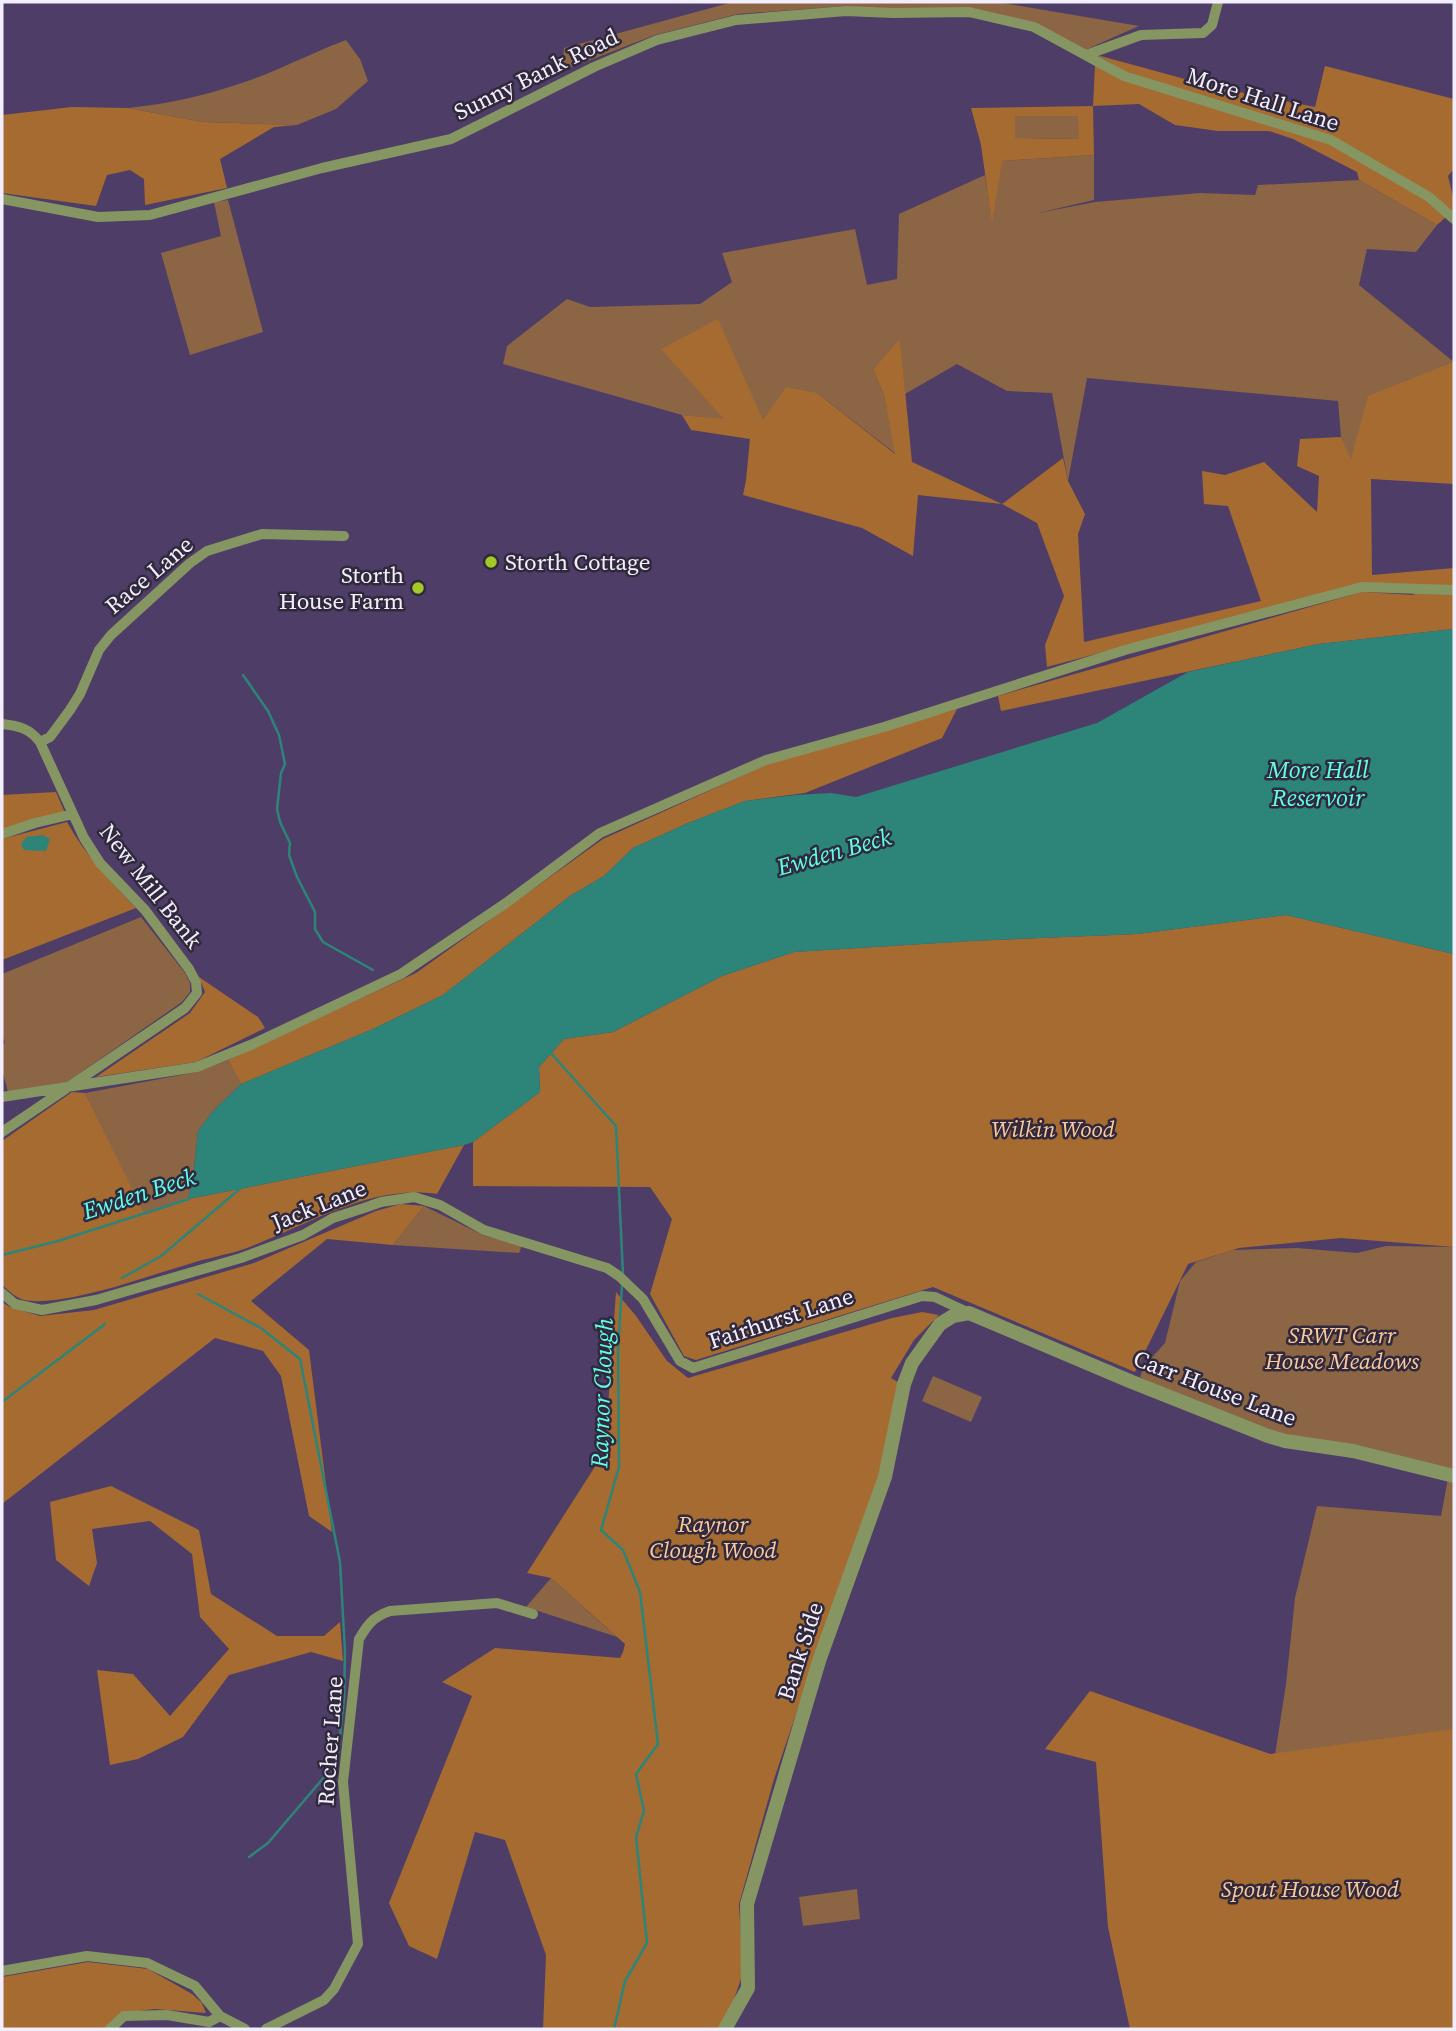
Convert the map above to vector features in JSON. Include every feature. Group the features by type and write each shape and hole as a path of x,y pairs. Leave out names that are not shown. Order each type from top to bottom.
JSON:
{"street":[{"path":"1086,55 1141,35 1203,33 1212,25 1218,2"},
{"name":"Sunny Bank Road","path":"2,199 98,217 150,215 334,166 451,139 594,67 657,40 736,20 846,10 893,13 969,12 1034,27 1086,55"},
{"name":"More Hall Lane","path":"1086,55 1124,76 1331,140 1429,197 1454,219"},
{"name":"Race Lane","path":"40,742 50,737 80,694 99,650 111,635 190,563 207,551 262,534 344,536"},
{"path":"3,1094 197,1067 253,1044 401,974 506,903 600,833 766,760 884,727 1125,650 1362,587 1454,590"},
{"path":"2,724 20,726 33,732 40,742"},
{"name":"New Mill Bank","path":"2,1132 185,1008 197,993 196,982 189,969 145,910 100,863 84,838 40,742"},
{"path":"2,834 73,814"},
{"name":"Jack Lane","path":"2,1293 15,1304 42,1310 96,1300 241,1258 303,1235 333,1218 381,1202 414,1197 440,1205 484,1230 607,1268"},
{"name":"Fairhurst Lane","path":"607,1268 643,1299 680,1361 693,1368 922,1296 935,1297 969,1313"},
{"name":"Carr House Lane","path":"969,1313 1268,1436 1284,1441 1353,1451 1454,1476"},
{"name":"Bank Side","path":"725,2029 748,1988 747,1904 819,1661 885,1478 904,1384 912,1363 940,1324 953,1316 969,1313"},
{"name":"Rocher Lane","path":"266,2029 324,2000 334,1989 358,1944 343,1782 359,1639 367,1626 378,1615 390,1611 497,1603 533,1614"},
{"path":"2,1971 87,1956 147,1963 195,1986 220,2016 245,2029"},
{"path":"110,2029 124,2016 167,2015 209,2022 220,2016"}],"green space":[{"path":"997,2 1139,26 1085,50 1033,23 846,6 738,14 655,35 562,71 564,48 729,3"},
{"path":"346,40 360,59 368,81 336,109 297,125 203,122 128,108 203,95 258,77"},
{"path":"1097,55 1214,87 1315,107 1325,66 1454,99 1454,169 1448,176 1454,214 1332,137 1124,71"},
{"path":"1095,65 1330,143 1427,199 1446,217 1437,225 1359,180 1357,172 1293,139 1269,131 1218,131 1175,125 1139,104 1093,106"},
{"path":"1093,106 1094,155 1002,161 992,223 981,145 971,108","holes":["1015,116 1078,116 1079,139 1015,138"]},
{"path":"72,107 128,108 203,122 297,125 274,127 220,159 227,188 145,205 144,179 130,170 107,175 96,206 2,193 2,115"},
{"path":"1015,116 1079,116 1079,139 1015,138"},
{"path":"1094,155 1094,200 1038,213 1095,202 1200,193 1255,195 1258,185 1359,180 1437,225 1416,252 1367,249 1359,285 1454,362 1350,460 1341,437 1338,401 1087,378 1068,481 1052,393 1007,391 957,364 905,394 900,340 873,369 884,395 896,454 817,393 764,421 725,420 682,415 503,364 507,346 567,299 590,307 700,304 732,282 722,253 855,229 867,285 897,279 899,214 985,175 992,219 1001,161"},
{"path":"228,200 263,332 190,355 161,253 221,236 214,202"},
{"path":"718,319 763,420 786,387 817,393 895,454 884,395 873,369 900,339 912,462 1002,504 918,495 913,556 862,528 743,495 750,439 691,430 682,415 724,419 661,349"},
{"path":"1454,362 1454,484 1371,479 1372,575 1454,568 1454,629 1319,644 1001,711 998,696 1362,592 1415,595 1398,585 1362,583 1047,667 1045,645 1064,596 1037,523 1002,504 1063,458 1068,481 1085,514 1078,534 1084,642 1261,601 1228,506 1204,504 1202,471 1225,475 1264,462 1317,512 1319,476 1297,466 1300,439 1341,437 1351,459 1368,396"},
{"path":"957,709 942,738 805,793 745,801 633,848 604,876 570,896 443,995 373,1029 241,1084 228,1060 416,973 603,839 770,763"},
{"path":"56,792 65,813 2,830 2,795"},
{"path":"67,822 90,857 136,908 2,960 2,839"},
{"name":"Wilkin Wood","path":"1286,915 1454,954 1454,1247 1341,1238 1239,1248 1188,1264 1135,1372 933,1287 696,1360 684,1356 650,1294 672,1219 650,1187 473,1186 473,1142 540,1092 539,1067 564,1039 613,1032 722,976 794,952 1137,934"},
{"path":"141,917 185,973 190,983 190,992 182,1002 67,1082 8,1092 2,1069 2,1045 5,1043 2,1035 2,974"},
{"path":"199,977 258,1017 265,1028 196,1062 96,1077 190,1013 205,992"},
{"path":"228,1060 241,1084 214,1110 198,1131 187,1204 145,1217 85,1093 197,1072"},
{"path":"72,1092 85,1093 145,1215 188,1199 464,1145 437,1194 410,1193 358,1202 235,1252 84,1295 58,1300 24,1300 2,1285 2,1141"},
{"path":"401,1204 424,1206 393,1245 327,1239 251,1301 309,1350 332,1532 309,1516 281,1376 263,1351 215,1338 2,1504 2,1302 40,1316 94,1310 254,1263 376,1211"},
{"path":"424,1206 485,1236 522,1245 519,1253 393,1245"},
{"name":"SRWT Carr House Meadows","path":"1386,1246 1454,1247 1454,1473 1272,1433 1158,1387 1140,1377 1144,1366 1165,1343 1180,1281 1196,1262 1232,1250 1297,1248 1357,1253"},
{"name":"Raynor Clough Wood","path":"616,1292 667,1361 688,1378 892,1318 922,1312 939,1315 914,1340 891,1378 901,1384 879,1481 774,1779 739,1904 743,1973 732,2005 719,2029 543,2029 546,1955 505,1840 475,1832 437,1959 409,1946 389,1903 472,1696 442,1682 495,1648 620,1658 623,1652 625,1644 551,1578 527,1573 605,1451"},
{"path":"933,1376 982,1397 971,1422 922,1401"},
{"path":"1448,1478 1454,1479 1454,1744 1275,1755 1295,1598 1317,1506 1441,1516"},
{"path":"111,1486 199,1530 211,1594 277,1636 324,1636 340,1622 343,1661 311,1652 229,1675 183,1737 138,1759 110,1765 97,1670 133,1674 170,1716 229,1649 200,1617 192,1554 150,1521 92,1529 97,1563 89,1586 56,1560 50,1502"},
{"path":"551,1578 617,1637 526,1607"},
{"name":"Spout House Wood","path":"1090,1691 1270,1754 1454,1729 1454,2029 1130,2029 1108,1927 1096,1762 1045,1749"},
{"path":"857,1889 860,1919 803,1926 799,1897"},
{"path":"88,1962 148,1969 192,1994 202,2003 206,2013 155,2009 121,2013 104,2029 2,2029 2,1977"}],"water":[{"name":"More Hall Reservoir","path":"1454,629 1454,954 1286,915 1137,934 794,952 722,976 613,1032 564,1039 539,1067 540,1092 473,1142 188,1199 198,1131 214,1110 241,1084 373,1029 443,995 570,896 604,876 633,848 688,823 745,801 831,793 856,797 1097,723 1188,672 1319,644"},
{"path":"43,835 50,839 46,851 24,850 21,845 26,837"}],"waterway":[{"path":"243,675 268,711 279,735 285,764 281,773 277,809 290,843 289,855 297,877 315,912 315,929 323,942 373,970"},
{"name":"Raynor Clough","path":"550,1052 616,1126 623,1275"},
{"name":"Ewden Beck","path":"122,1278 161,1256 242,1187"},
{"name":"Ewden Beck","path":"2,1255 58,1241 189,1199"},
{"name":"Raynor Clough","path":"614,2029 625,1981 647,1943 636,1837 644,1811 636,1774 658,1744 640,1592 623,1550 601,1530 619,1467 618,1351 622,1285"},
{"path":"198,1294 261,1328 300,1359 340,1562 345,1652 344,1698 337,1762 268,1843 249,1857"},
{"path":"2,1402 105,1324"}],"place":[{"name":"Storth Cottage","path":"491,562"},
{"name":"Storth House Farm","path":"418,588"}]}
